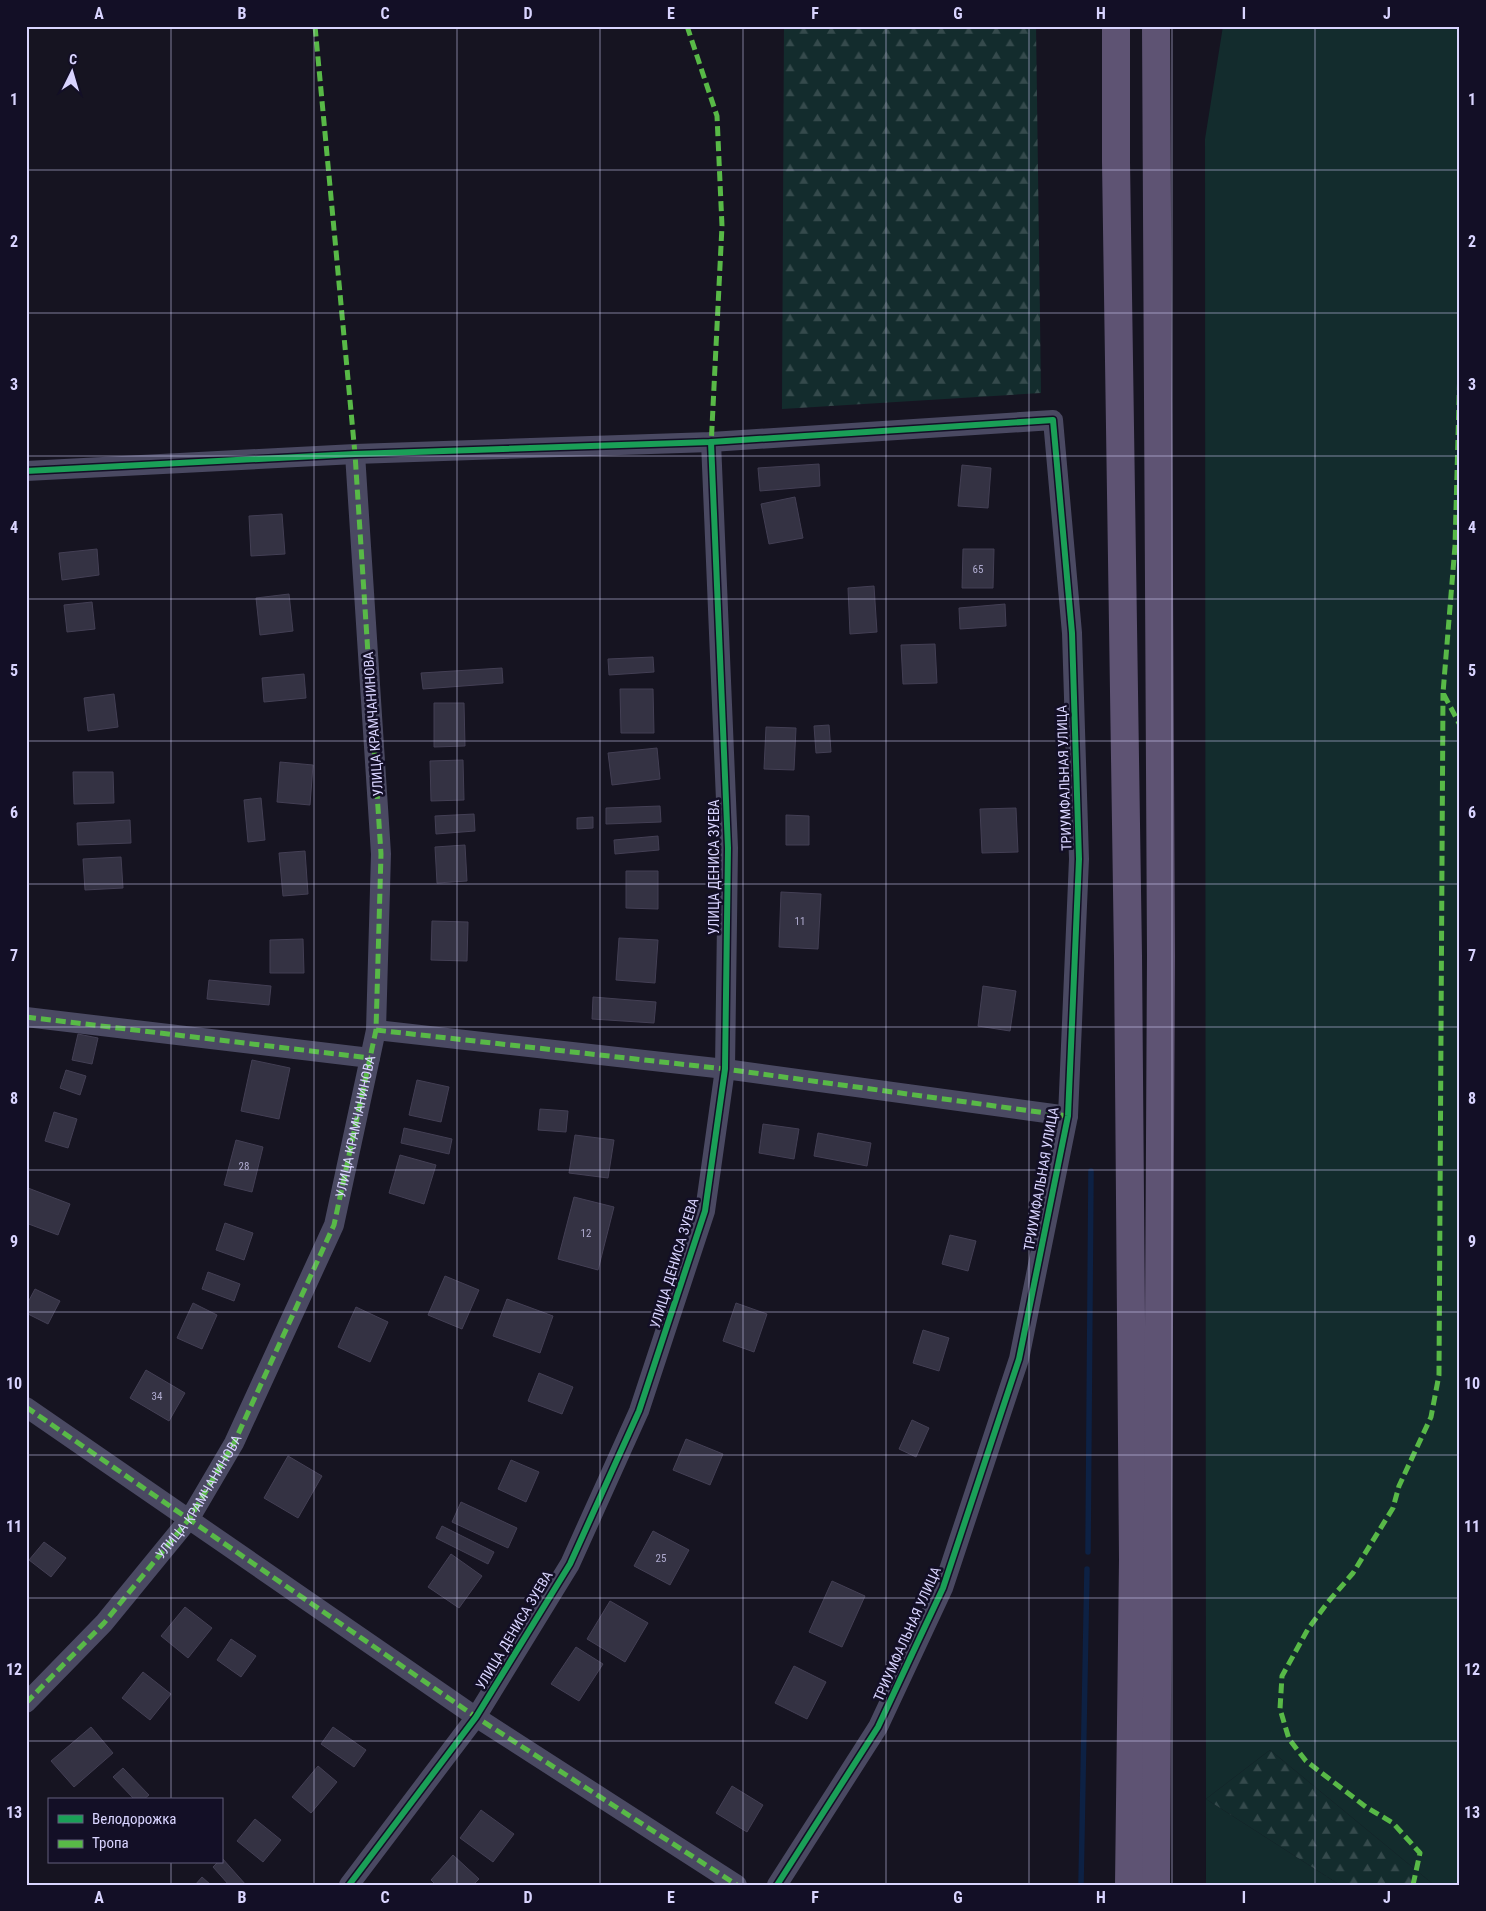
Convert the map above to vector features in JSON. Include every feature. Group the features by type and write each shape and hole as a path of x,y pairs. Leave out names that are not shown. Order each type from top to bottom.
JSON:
{"main road":[{"path":"1116,26 1116,172 1128,956 1133,1530 1129,1885"},
{"path":"1156,26 1160,946 1156,1885"}],"street":[{"name":"ТРИУМФАЛЬНАЯ УЛИЦА","path":"711,442 1053,420 1072,633 1079,859 1068,1116 1019,1359 943,1588 878,1727 777,1885"},
{"path":"26,471 355,454 711,442"},
{"name":"УЛИЦА ДЕНИСА ЗУЕВА","path":"348,1885 476,1717 570,1564 639,1411 706,1211 725,1069 728,848 711,442"},
{"name":"УЛИЦА КРАМЧАНИНОВА","path":"26,1703 104,1623 190,1518 234,1443 334,1225 376,1030 381,854 355,454"},
{"path":"26,1017 370,1058"},
{"path":"376,1030 725,1069 1068,1116"},
{"path":"26,1407 190,1518 476,1717 737,1885"}],"green space":[{"path":"784,26 1036,26 1041,393 782,409"},
{"path":"1223,26 1460,26 1460,1885 1434,1885 1270,1750 1206,1799 1340,1885 1206,1885 1205,139"},
{"path":"1270,1750 1434,1885 1340,1885 1206,1799"}],"building":[{"path":"819,464 820,486 760,491 758,468"},
{"path":"962,465 991,468 988,508 958,506"},
{"path":"795,497 803,538 769,544 761,504"},
{"path":"282,514 285,554 251,556 249,516"},
{"path":"97,549 99,575 62,580 59,553"},
{"path":"963,549 994,549 993,588 962,588"},
{"path":"874,586 877,632 850,634 848,588"},
{"path":"289,594 293,631 260,635 256,598"},
{"path":"92,602 95,629 67,632 64,605"},
{"path":"1005,604 1006,626 960,629 959,608"},
{"path":"935,644 937,683 903,684 901,645"},
{"path":"653,657 654,672 609,675 608,659"},
{"path":"502,668 503,683 423,689 421,673"},
{"path":"304,674 306,698 264,702 262,678"},
{"path":"620,689 653,689 654,733 621,733"},
{"path":"114,694 118,727 88,731 84,698"},
{"path":"434,703 464,703 465,746 434,747"},
{"path":"829,725 831,752 816,753 814,726"},
{"path":"766,727 796,728 794,770 764,769"},
{"path":"657,748 660,779 612,785 608,753"},
{"path":"463,760 464,800 431,801 430,761"},
{"path":"280,762 313,765 310,805 277,802"},
{"path":"73,772 113,772 114,803 74,804"},
{"path":"261,798 265,840 248,842 244,800"},
{"path":"660,806 661,822 606,824 606,808"},
{"path":"1016,808 1018,852 982,853 980,809"},
{"path":"474,814 475,831 436,834 435,816"},
{"path":"786,815 809,816 809,845 786,845"},
{"path":"593,817 593,828 577,829 577,818"},
{"path":"130,820 131,843 78,845 77,823"},
{"path":"658,836 659,850 615,854 614,840"},
{"path":"465,845 467,881 437,883 435,847"},
{"path":"305,851 308,894 283,896 279,853"},
{"path":"121,857 123,888 85,890 83,859"},
{"path":"626,871 658,871 658,909 626,908"},
{"path":"781,892 821,894 818,949 779,947"},
{"path":"432,921 468,922 467,961 431,960"},
{"path":"619,938 658,940 655,983 616,980"},
{"path":"303,939 304,973 270,973 270,940"},
{"path":"209,980 271,986 269,1005 207,999"},
{"path":"983,986 1016,991 1010,1031 978,1026"},
{"path":"593,997 656,1002 654,1023 592,1019"},
{"path":"78,1034 98,1038 92,1064 72,1060"},
{"path":"252,1060 290,1068 279,1119 241,1111"},
{"path":"66,1070 86,1076 80,1095 60,1088"},
{"path":"417,1080 449,1087 441,1122 409,1115"},
{"path":"540,1109 568,1111 566,1132 538,1130"},
{"path":"54,1112 77,1119 68,1148 45,1141"},
{"path":"763,1124 799,1129 794,1159 759,1153"},
{"path":"404,1128 452,1139 449,1154 401,1143"},
{"path":"818,1133 871,1143 867,1166 814,1156"},
{"path":"575,1135 614,1140 608,1178 569,1173"},
{"path":"236,1140 263,1147 252,1192 224,1185"},
{"path":"400,1155 436,1165 424,1204 389,1193"},
{"path":"28,1188 70,1204 58,1235 26,1223 26,1193"},
{"path":"574,1197 614,1207 598,1270 558,1259"},
{"path":"225,1223 253,1233 244,1260 216,1250"},
{"path":"950,1235 976,1241 968,1271 942,1264"},
{"path":"208,1272 240,1284 234,1301 202,1289"},
{"path":"445,1276 479,1290 462,1329 428,1315"},
{"path":"35,1289 60,1301 48,1324 26,1313 26,1306"},
{"path":"507,1299 553,1316 540,1353 493,1336"},
{"path":"193,1303 217,1315 202,1349 177,1338"},
{"path":"736,1303 767,1314 754,1352 723,1341"},
{"path":"356,1307 388,1322 370,1362 338,1347"},
{"path":"923,1330 949,1338 939,1371 913,1363"},
{"path":"146,1370 185,1393 169,1421 130,1398"},
{"path":"539,1373 573,1387 562,1414 528,1401"},
{"path":"912,1420 929,1428 916,1457 899,1449"},
{"path":"686,1439 723,1454 710,1485 673,1470"},
{"path":"288,1456 322,1476 298,1518 264,1498"},
{"path":"511,1460 539,1472 526,1502 498,1489"},
{"path":"461,1502 517,1528 508,1548 452,1522"},
{"path":"442,1526 494,1552 488,1564 436,1538"},
{"path":"653,1531 689,1550 670,1585 634,1566"},
{"path":"44,1542 66,1558 51,1577 29,1560"},
{"path":"451,1554 482,1576 459,1608 428,1587"},
{"path":"832,1581 865,1596 842,1647 809,1632"},
{"path":"610,1601 648,1623 625,1662 587,1639"},
{"path":"185,1607 212,1628 188,1658 161,1636"},
{"path":"231,1639 256,1656 241,1677 217,1660"},
{"path":"576,1647 603,1664 579,1701 551,1684"},
{"path":"794,1666 826,1682 807,1719 775,1703"},
{"path":"143,1672 171,1694 150,1720 122,1698"},
{"path":"91,1727 113,1753 74,1787 51,1761"},
{"path":"333,1727 366,1750 354,1767 321,1744"},
{"path":"318,1766 337,1782 311,1813 292,1797"},
{"path":"123,1768 149,1795 145,1798 133,1798 113,1777"},
{"path":"732,1786 763,1805 747,1832 716,1813"},
{"path":"481,1810 514,1834 493,1862 460,1838"},
{"path":"255,1819 281,1840 263,1862 237,1841"},
{"path":"453,1855 479,1879 473,1885 436,1885 431,1880"},
{"path":"222,1858 246,1885 229,1885 213,1867 216,1864 222,1864"},
{"path":"202,1877 211,1885 195,1885"}],"waterway":[{"path":"1088,1552 1091,1171"},
{"path":"1081,1885 1087,1569"}],"marked path":[{"path":"26,1703 104,1623 190,1518 234,1443 334,1225 376,1030 381,854 355,454 315,26"},
{"path":"687,26 717,116 722,226 711,447"},
{"path":"1460,365 1455,546 1443,693 1460,725"},
{"path":"1413,1885 1420,1853 1393,1823 1366,1807 1306,1761 1289,1739 1280,1709 1282,1676 1308,1629 1353,1573 1393,1508 1399,1486 1431,1417 1439,1375 1443,693"},
{"path":"26,1017 370,1058"},
{"path":"376,1030 725,1069 1068,1116"},
{"path":"26,1407 476,1717 737,1885"}],"cycle path":[{"path":"26,471 355,454 711,442 1053,420 1072,633 1079,859 1068,1116 1019,1359 943,1588 878,1727 777,1885"},
{"path":"349,1885 476,1717 570,1564 639,1411 705,1211 725,1069 728,848 711,442"}]}
